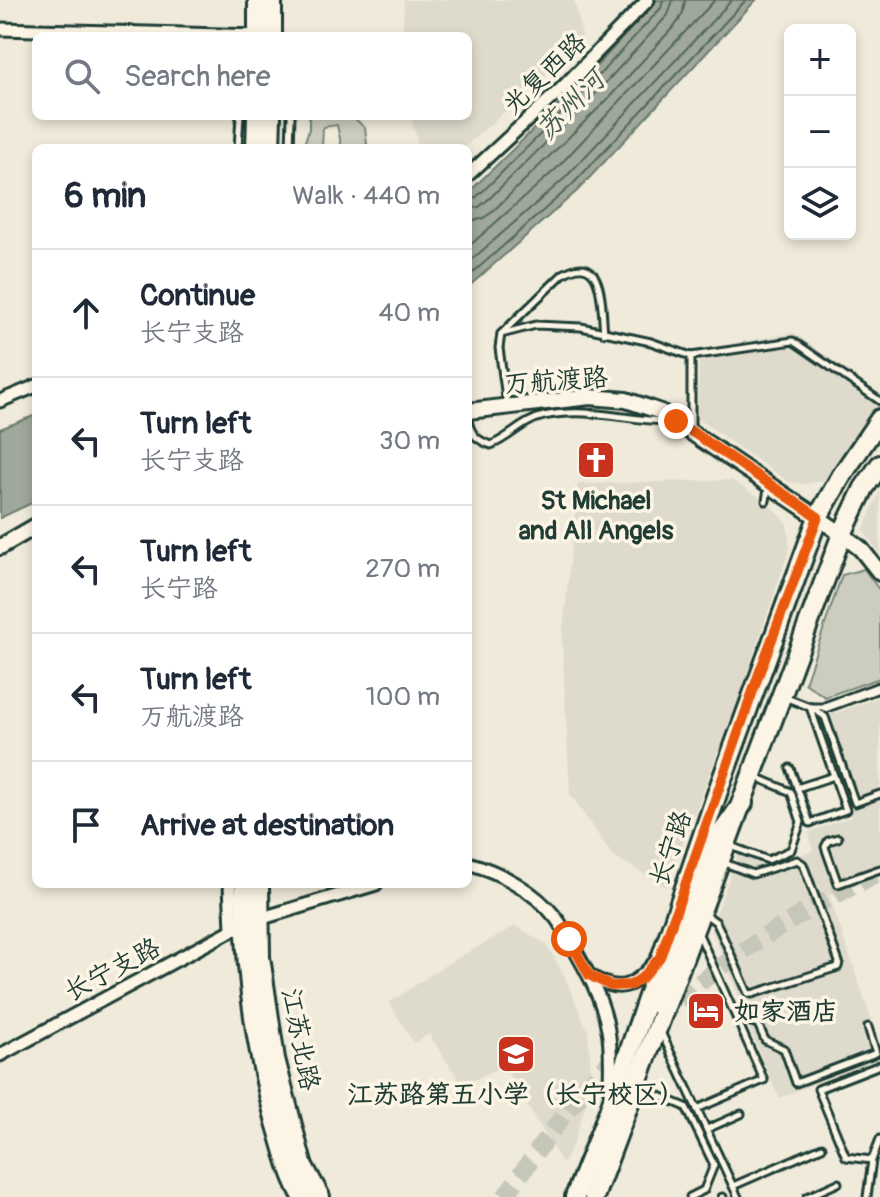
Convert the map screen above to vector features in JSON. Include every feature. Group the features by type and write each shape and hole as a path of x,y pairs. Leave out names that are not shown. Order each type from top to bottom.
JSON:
{"main road":[{"path":"258,0 267,32"},
{"path":"268,32 272,0"},
{"path":"256,144 259,120"},
{"path":"259,120 268,144"},
{"name":"长宁路","path":"575,1197 609,1111 760,671 818,517 880,419"},
{"name":"长宁路","path":"595,1197 842,534 864,488 880,465"},
{"path":"654,1003 709,851 743,803"},
{"name":"江苏北路","path":"245,888 248,964 265,1080 291,1176 303,1197"},
{"name":"江苏北路","path":"258,888 245,924 260,957 275,1059 302,1164 320,1197"}],"street":[{"name":"光复西路","path":"472,171 561,89 648,0"},
{"path":"0,29 134,32"},
{"path":"0,401 32,388"},
{"name":"万航渡路","path":"472,410 590,397 611,398 644,406 691,430 818,517 861,549 880,573"},
{"path":"0,547 32,528"},
{"path":"826,707 880,687"},
{"path":"472,864 497,873 539,901 556,919 589,975 608,1027 611,1051 609,1111"},
{"path":"232,888 245,924"},
{"name":"长宁支路","path":"0,1055 245,924 363,888"},
{"path":"589,975 611,986 631,985 643,977 660,957"}],"lane":[{"path":"241,144 259,120"},
{"path":"290,144 291,120"},
{"path":"507,406 499,348 501,334 563,274 581,267 590,270 597,279 604,333"},
{"path":"501,334 520,328 557,325 651,342 691,356 793,341 880,401"},
{"path":"691,356 691,430"},
{"path":"472,433 480,441 491,445 506,439 519,425 543,416 587,412 610,413 637,420 676,421"},
{"path":"766,501 769,483"},
{"path":"783,696 825,717 855,803 880,794"},
{"path":"810,707 826,707"},
{"path":"790,768 810,823 846,810 810,707"},
{"path":"724,853 768,860 791,850 801,822 791,792 753,775"},
{"path":"797,788 834,776"},
{"path":"838,838 828,841 825,847 838,884 880,869"},
{"path":"655,1094 686,1107 696,1106 764,1080 699,920 716,922 748,993 838,967 839,962 803,864 797,860 753,874 724,853"},
{"path":"736,1017 758,1024 765,1040 784,1049 796,1083 876,1053 868,1027"},
{"path":"658,1028 738,1197"},
{"path":"872,1160 846,1157 818,1089 880,1065"},
{"path":"686,1107 714,1165 704,1190 690,1197"},
{"path":"707,1129 741,1114"},
{"path":"867,1197 872,1160 880,1139"},
{"path":"733,1186 822,1147"},
{"path":"807,1197 838,1183"}],"shaded area":[{"path":"404,0 574,0 583,41 468,144 418,144 412,120 472,120 472,32 403,32"},
{"path":"309,120 356,120 365,128 367,144 341,144 337,125 323,127 322,144 304,144"},
{"path":"794,333 880,394 880,401 827,480 805,484 789,482 697,418 700,349"},
{"path":"731,480 766,501 787,523 790,547 738,700 666,887 612,855 570,794 562,640 578,484"},
{"path":"880,491 880,554 863,530"},
{"path":"864,569 880,591 880,678 825,697 805,683 842,575"},
{"path":"880,697 880,877 829,895 880,1045 880,1057 779,1098 711,928 738,854 767,865 813,851 809,832 851,817 818,719"},
{"name":"江苏路第五小学（长宁校区）","path":"515,926 546,944 564,975 588,1031 592,1083 574,1142 563,1164 503,1065 463,1086 429,1034 414,1043 389,1003 444,966"}],"water":[{"name":"苏州河","path":"657,0 756,0 577,191 472,283 472,189 583,81"},
{"path":"32,417 32,503 0,518 0,429"}],"tunnel":[{"path":"658,1017 764,937 880,873"},
{"path":"505,1197 582,1093 636,1037"}],"place":[{"name":"St Michael and All Angels","path":"596,460"},
{"name":"如家酒店","path":"706,1011"},
{"name":"江苏路第五小学（长宁校区）","path":"516,1054"}],"route":[{"path":"569,939 589,975 611,986 631,985 643,977 660,957 760,671 818,517 676,421"}]}
